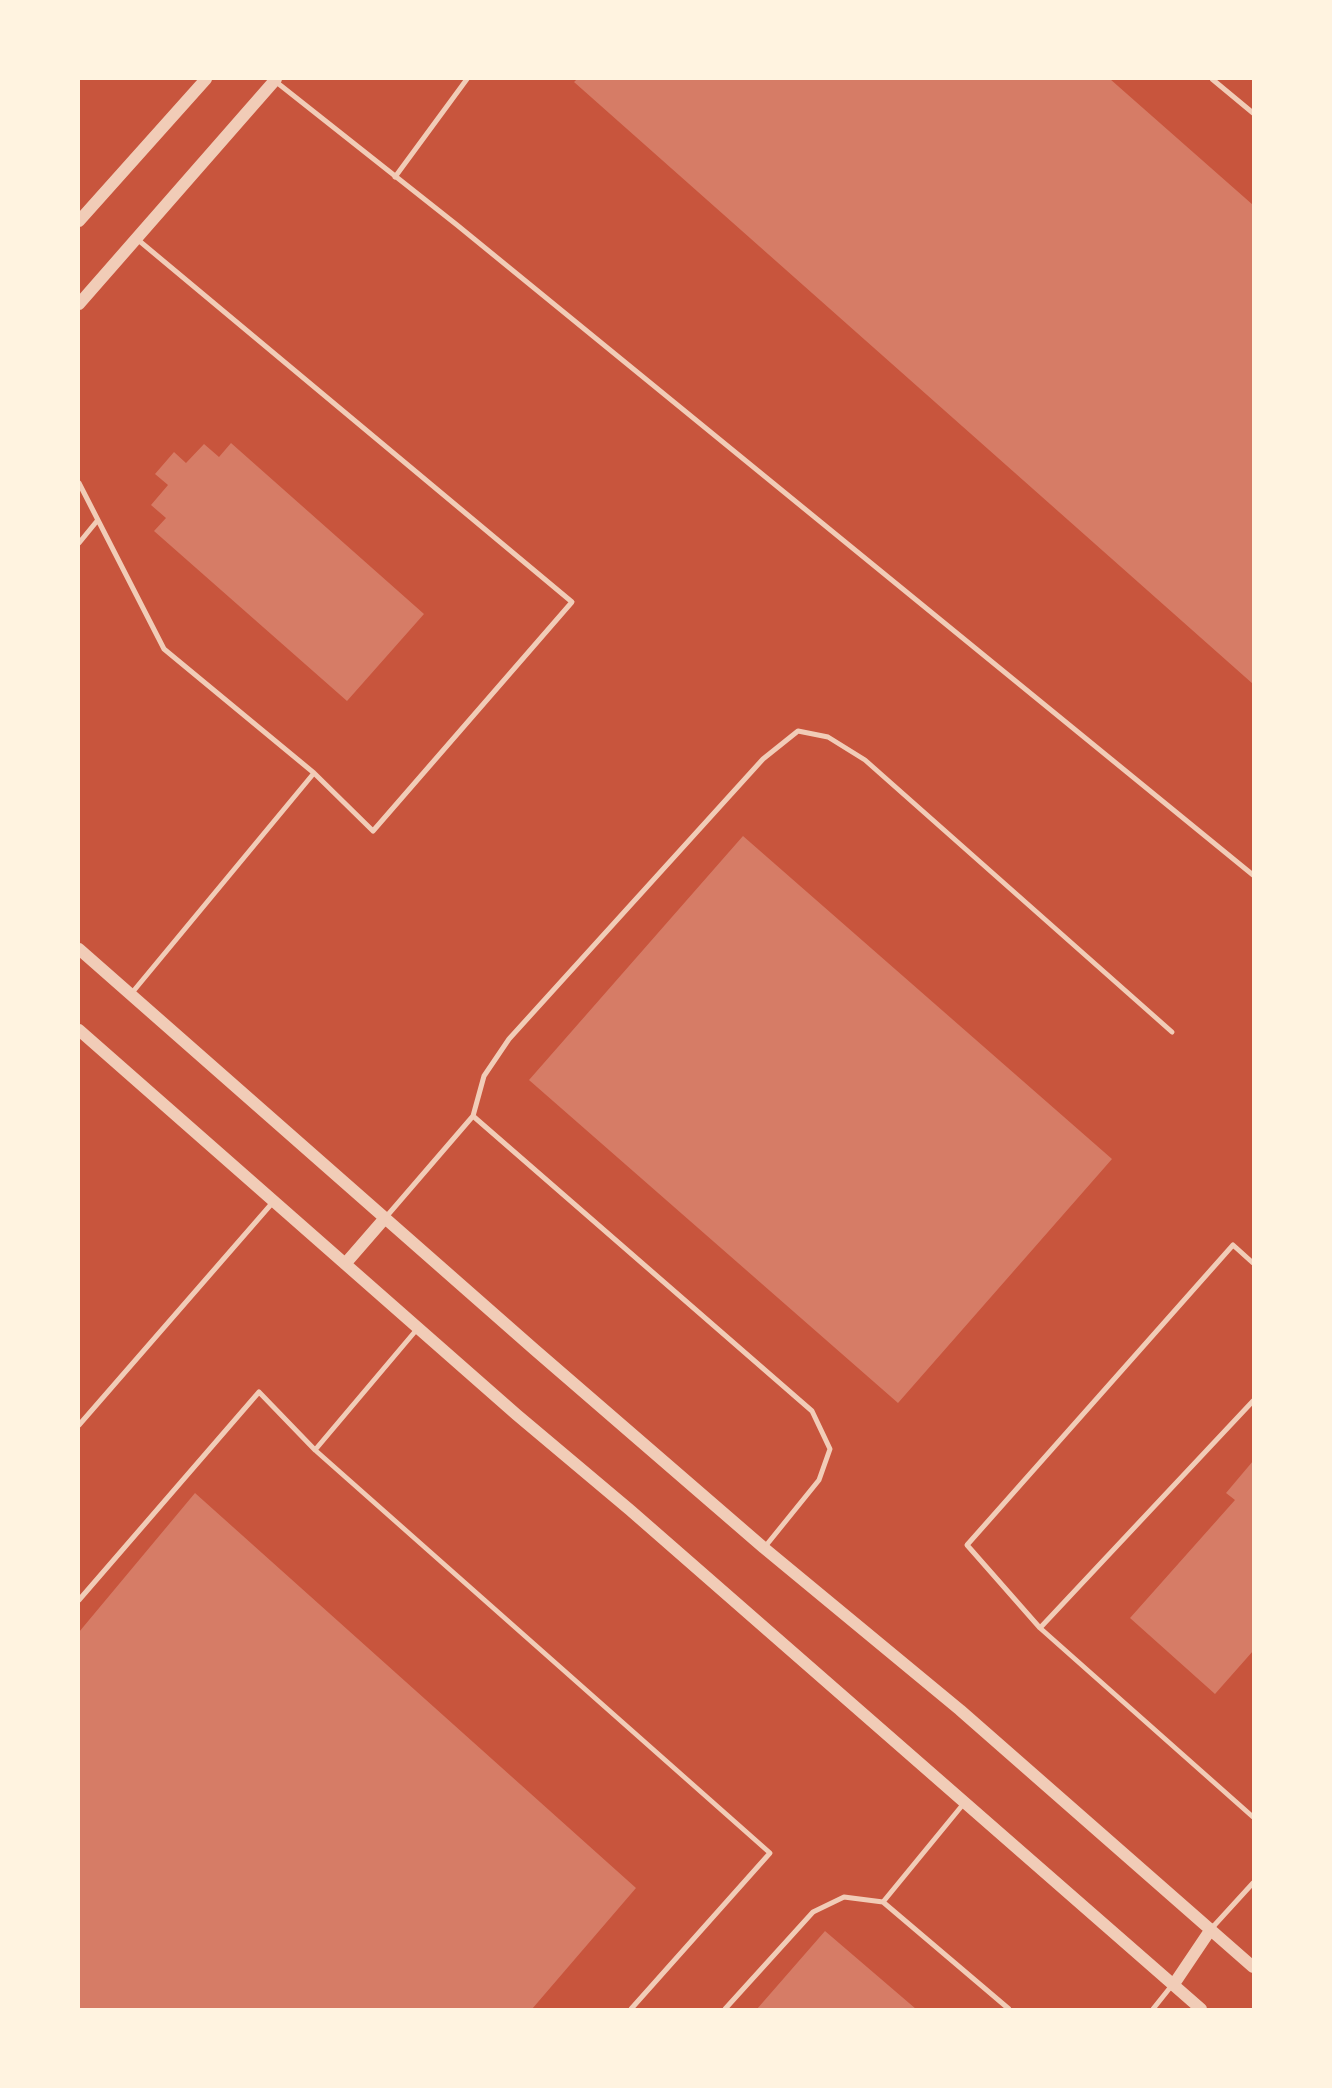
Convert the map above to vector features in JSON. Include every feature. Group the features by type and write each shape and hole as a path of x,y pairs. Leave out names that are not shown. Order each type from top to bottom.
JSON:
{"street":[{"path":"79,221 206,79"},
{"path":"79,304 275,80"},
{"path":"79,949 764,1548 960,1710 1253,1967"},
{"path":"79,1030 1202,2009"},
{"path":"345,1264 385,1218"},
{"path":"1174,1984 1211,1930"}],"lane":[{"path":"395,177 467,79"},
{"path":"1212,79 1253,113"},
{"path":"275,80 489,251 1253,875"},
{"path":"79,483 164,649 314,773 373,831 572,602 136,238"},
{"path":"79,542 97,521"},
{"path":"385,1218 472,1116 484,1076 509,1039 764,759 798,731 828,737 865,760 1172,1032"},
{"path":"131,995 314,773"},
{"path":"472,1116 812,1411 830,1449 819,1480 764,1548"},
{"path":"79,1425 274,1201"},
{"path":"1253,1263 1233,1245 967,1545 1040,1628 1253,1817"},
{"path":"315,1450 418,1328"},
{"path":"79,1600 259,1392 315,1450 770,1853 631,2009"},
{"path":"1040,1628 1253,1401"},
{"path":"883,1902 965,1802"},
{"path":"1211,1930 1253,1883"},
{"path":"725,2009 813,1912 844,1897 883,1902 1009,2009"},
{"path":"1153,2009 1174,1984"}],"building":[{"path":"577,79 1110,79 1253,205 1253,684 574,82"},
{"path":"231,443 424,614 347,701 154,531 166,518 151,505 168,485 155,474 174,452 186,463 204,444 219,457"},
{"path":"743,836 1112,1159 898,1403 529,1080"},
{"path":"1253,1461 1253,1651 1215,1694 1130,1618 1235,1500 1226,1493"},
{"path":"195,1493 636,1888 532,2009 79,2009 79,1632"},
{"path":"825,1931 916,2009 757,2009"}]}
